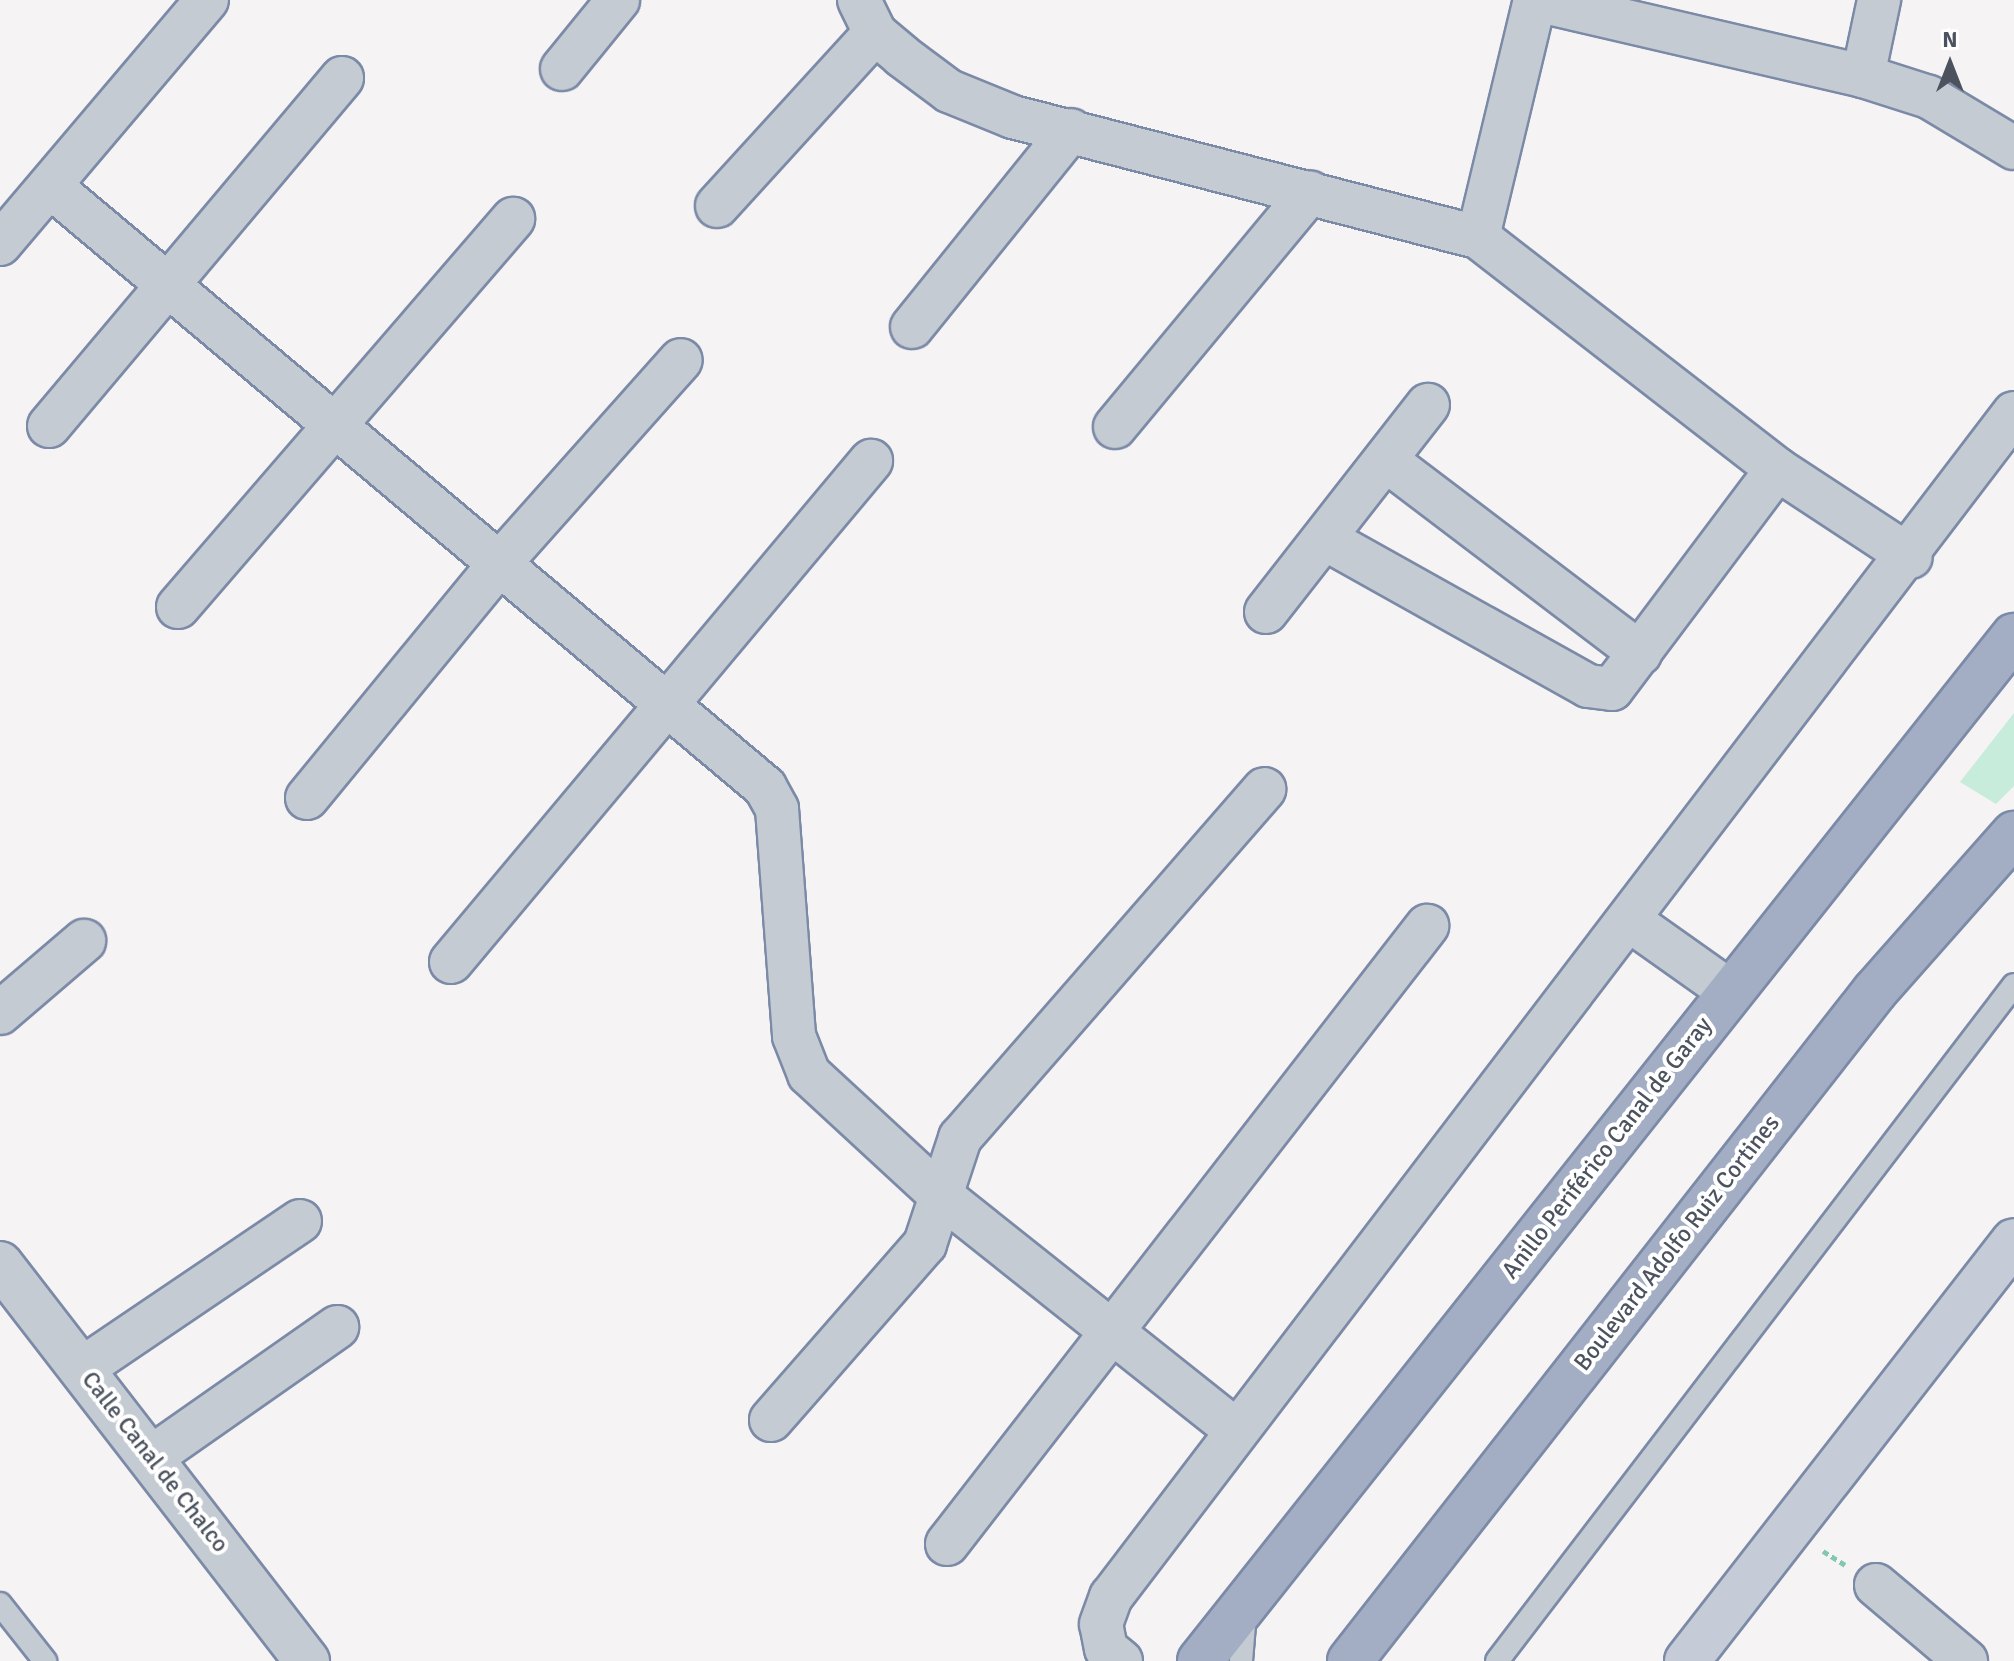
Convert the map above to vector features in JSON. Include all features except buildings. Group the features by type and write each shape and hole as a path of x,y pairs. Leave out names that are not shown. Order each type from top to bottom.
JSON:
{"highway":[{"name":"Anillo Periférico Canal de Garay","path":"1200,1661 2014,636"},
{"name":"Boulevard Adolfo Ruiz Cortines","path":"1350,1661 1875,991 2014,834"}],"main road":[{"path":"1687,1661 2014,1241"}],"street":[{"path":"0,244 207,0"},
{"path":"562,69 618,0"},
{"path":"1478,237 1536,0 1645,10 1863,76 1929,97 2014,148"},
{"path":"1863,76 1879,0"},
{"path":"717,206 867,17 949,91 1071,130 1478,237 1777,469 1911,557"},
{"path":"49,426 163,285 342,78"},
{"path":"912,327 1071,130"},
{"path":"50,186 331,428 765,787 777,809 803,1064 939,1194 1236,1430"},
{"path":"1115,427 1310,192"},
{"path":"178,607 513,219"},
{"path":"307,798 499,564 681,360"},
{"path":"1266,612 1327,540 1428,405"},
{"path":"1121,1661 1106,1649 1101,1624 1111,1597 1236,1430 1632,922 1911,557 2014,413"},
{"path":"451,962 871,461"},
{"path":"1387,461 1640,653"},
{"path":"1327,540 1588,686 1612,689 1777,469"},
{"path":"771,1420 925,1244 960,1138 1264,789"},
{"path":"1632,922 1731,992"},
{"path":"947,1544 1427,926"},
{"path":"0,1013 84,941"},
{"path":"83,1368 300,1221"},
{"name":"Calle Canal de Chalco","path":"0,1264 153,1456 307,1661"},
{"path":"153,1456 337,1327"},
{"path":"1876,1585 1966,1661"}],"lane":[{"path":"1497,1661 2014,985"},
{"path":"1241,1661 1246,1603"},
{"path":"0,1604 45,1661"}],"path":[{"path":"1788,1529 1876,1585"}],"green space":[{"path":"2014,713 2014,786 1996,804 1960,782"}]}
